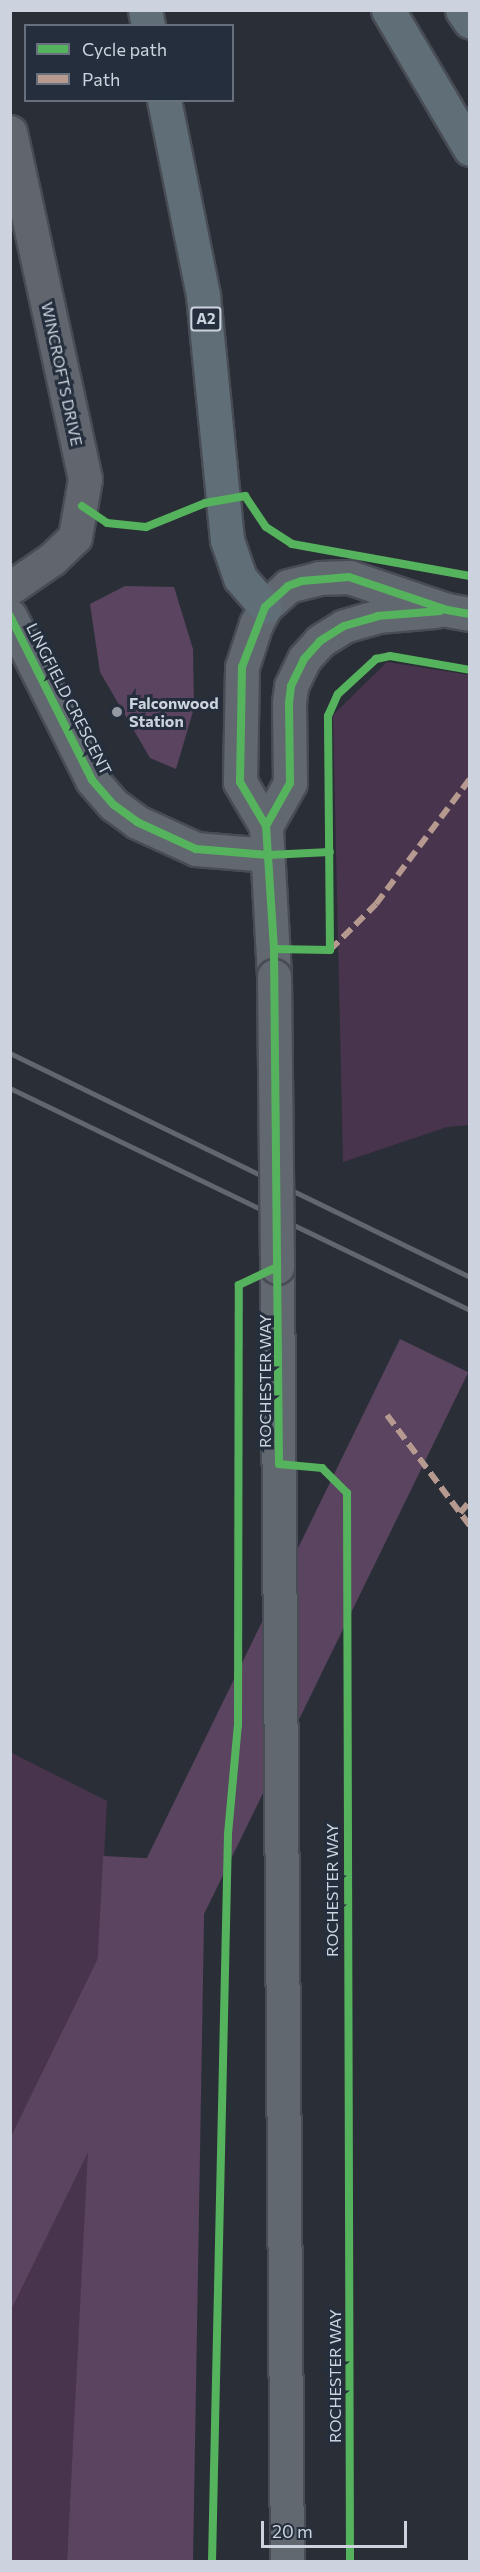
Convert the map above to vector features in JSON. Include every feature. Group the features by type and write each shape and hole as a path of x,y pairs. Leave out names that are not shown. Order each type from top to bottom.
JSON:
{"highway":[{"path":"388,10 470,149"},
{"path":"462,10 470,22"},
{"name":"A2","path":"164,102 203,295 227,540 240,579 265,607"}],"street":[{"name":"WINCROFTS DRIVE","path":"10,132 85,479 75,537 52,559 10,588"},
{"path":"265,607 288,586 302,581 349,577 458,612"},
{"name":"ROCHESTER WAY","path":"265,607 242,667 240,782 267,841 274,976 287,2562"},
{"path":"267,841 290,783 291,686 311,649 330,633 361,621 398,613 458,612"},
{"name":"LINGFIELD CRESCENT","path":"10,616 92,780 114,805 137,822 196,849 267,841"}],"shaded area":[{"path":"125,586 174,587 193,649 194,708 176,769 150,758 100,672 90,604"},
{"path":"387,662 469,675 469,1125 447,1127 343,1162 333,715"},
{"path":"400,1339 468,1372 10,2312 10,2139"},
{"path":"10,1752 107,1801 67,2561 11,2561"},
{"path":"103,1856 205,1861 193,2561 67,2561"}],"railway":[{"path":"10,1053 470,1277"},
{"path":"10,1088 470,1310"}],"marked path":[{"path":"330,950 376,904 470,779"},
{"path":"387,1415 470,1526"},
{"path":"460,1513 470,1501"}],"cycle path":[{"path":"82,506 107,523 146,527 205,503 245,496 266,527 292,544 470,576"},
{"path":"350,2562 347,1493 322,1468 279,1464 274,949 266,826 240,782 242,667 265,607 288,586 302,581 349,577 447,610 470,614"},
{"path":"266,826 290,783 289,703 291,686 304,659 320,641 344,626 378,616 440,611"},
{"path":"10,616 92,780 114,805 137,822 196,849 268,855 330,852"},
{"path":"274,949 330,950 328,716 338,694 376,659 390,656 470,670"},
{"path":"212,2562 228,1834 238,1725 239,1285 277,1267"}],"place":[{"name":"Falconwood Station","path":"117,712"}]}
